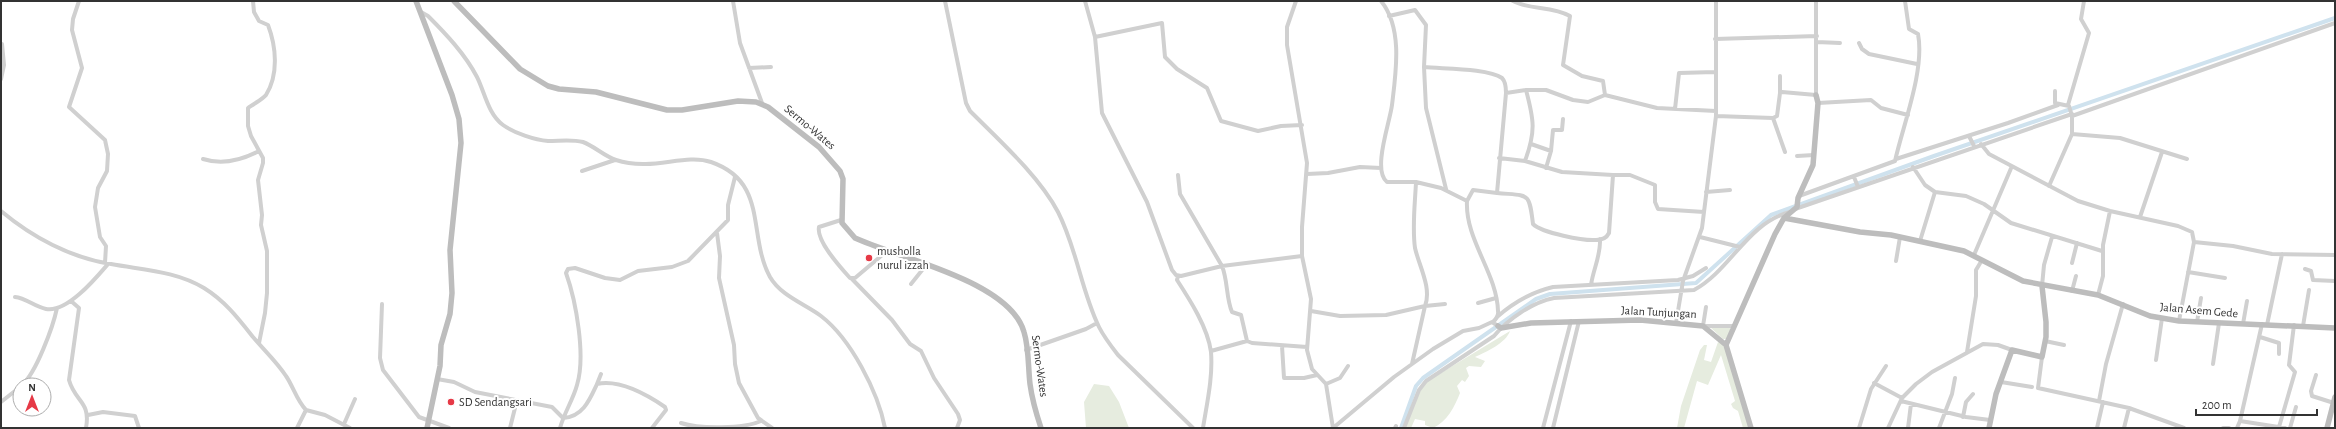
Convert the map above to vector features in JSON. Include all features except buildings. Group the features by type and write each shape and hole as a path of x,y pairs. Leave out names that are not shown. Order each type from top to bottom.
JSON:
{"street":[{"path":"15,296 45,309 57,308 71,301 107,263 106,246 100,237 95,207 98,188 107,171 108,154 105,140 69,107 82,68 72,30 73,19 79,1"},
{"path":"253,1 254,12 259,22 268,25 275,48 271,84 265,96 248,108 248,126 263,163 258,180 262,215 261,225 267,251 266,306 258,343"},
{"path":"416,1 452,95 459,119 461,143 450,250 452,293 427,428"},
{"path":"454,1 520,69 548,86 559,89 596,92 667,110 682,110 738,101 762,103 740,43 734,1"},
{"path":"945,1 968,107 1046,191 1068,235 1097,323 1118,355 1193,428"},
{"path":"1085,1 1095,37 1102,113 1147,202 1172,270 1178,276 1177,280 1197,313 1211,351 1210,384 1203,428"},
{"path":"1296,1 1287,27 1287,45 1295,96 1302,125 1307,174 1302,216 1302,256 1309,286 1311,311 1307,347 1310,365 1326,384 1333,428 1412,364 1463,331 1497,325 1544,300 1694,290 1702,285 1739,247 1761,226 1772,218 1796,205 1893,164 1896,159 1908,115 1920,53 1918,34 1909,29 1905,1"},
{"path":"1380,1 1389,16 1395,35 1395,65 1392,104 1382,155 1381,168 1387,182 1416,182 1446,189 1467,201"},
{"path":"1513,1 1522,5 1540,7 1570,16 1563,65 1582,76 1603,81 1606,95"},
{"path":"1676,323 1681,291 1700,237 1704,212 1716,114 1716,1"},
{"path":"1751,428 1726,345 1774,234 1784,218 1796,205 1812,170 1818,103 1816,95 1816,1"},
{"path":"2049,186 2072,134 2072,114 2068,106 2089,33 2081,18 2084,1"},
{"path":"1389,16 1415,10 1426,25 1424,67 1426,108 1446,189"},
{"path":"421,12 433,20 466,60 478,78 494,116 504,126 543,140 584,143 615,160 646,164 692,160 710,162 745,184 758,226 762,256 770,276 778,288 833,326 854,358 878,400 885,428"},
{"path":"1095,37 1162,23 1165,57 1177,69 1207,88 1221,121 1258,131 1281,126 1302,125"},
{"path":"1796,205 1858,187 1973,144 1981,144 2072,114 2335,23"},
{"path":"1715,39 1817,36"},
{"path":"1817,42 1840,43"},
{"path":"1859,43 1862,49 1869,54 1917,64"},
{"path":"1,79 4,65 2,44"},
{"path":"749,68 771,67"},
{"path":"1424,67 1471,69 1502,79 1506,86 1506,93 1497,193"},
{"path":"1675,109 1680,73 1715,72"},
{"path":"1506,93 1526,90 1546,90 1573,100 1588,102 1606,95 1641,105 1716,114 1773,118 1777,116 1780,93 1780,76"},
{"path":"1526,90 1534,121 1531,144 1526,161"},
{"path":"1780,93 1785,91 1816,95"},
{"path":"2055,91 2055,103 2058,105"},
{"path":"1818,103 1871,100 1881,108 1908,115"},
{"name":"Sermo-Wates","path":"762,103 798,128 819,147 840,171 843,185 841,220 846,230 855,238 968,280 988,292 1007,308 1021,324 1026,350 1030,386 1041,428"},
{"path":"1896,159 1969,136 2058,105 2068,106"},
{"path":"1773,118 1784,152"},
{"path":"1546,168 1551,151 1552,130 1562,130 1563,119"},
{"path":"2072,134 2120,138 2187,159"},
{"path":"1969,136 1973,144"},
{"path":"1531,144 1551,151"},
{"path":"1981,144 1989,154 2078,201 2110,211 2189,229 2194,234 2194,242 2179,321"},
{"path":"203,159 212,161 235,160 259,151"},
{"path":"2140,217 2162,152"},
{"path":"1797,156 1814,155"},
{"path":"1499,158 1526,161 1562,172 1630,175 1655,185 1655,202 1658,209 1704,212"},
{"path":"582,171 615,160"},
{"path":"1974,255 1994,212 2012,166"},
{"path":"1307,174 1328,173 1360,167 1381,168"},
{"path":"1913,167 1925,185 1935,192 1966,196 1984,204 2011,223 2052,237 2102,251"},
{"path":"1178,175 1180,194 1222,266 1226,277 1230,307 1232,312 1241,315 1247,341"},
{"path":"1404,428 1423,384 1494,336 1497,325 1496,298 1470,227 1467,201 1472,190 1516,195 1529,199 1534,224 1538,228 1567,236 1600,239 1608,235 1611,229 1614,175"},
{"path":"560,428 578,384 580,358 579,321 572,289 566,273 568,269 575,268 605,278 620,280 638,271 672,267 688,261 717,233 728,220 728,205 735,177"},
{"path":"1855,179 1858,187"},
{"path":"1412,364 1427,296 1415,247 1414,217 1416,182"},
{"path":"1706,192 1730,190"},
{"path":"1920,241 1935,192"},
{"path":"1,211 24,230 44,241 107,263 133,266 188,280 205,288 234,311 258,343 287,377 306,410 344,424 350,428"},
{"path":"2098,295 2103,276 2102,251 2110,211"},
{"name":"Jalan Asem Gede","path":"1784,218 1900,237 1974,255 2011,276 2042,286 2098,295 2123,304 2142,314 2162,318 2179,321 2335,328"},
{"path":"841,220 820,227 819,231 826,247 840,268 892,320 910,344 921,351 934,378 958,414 960,420 957,428"},
{"path":"717,233 720,256 719,278 734,345 736,374 741,390 761,421 772,428"},
{"path":"1700,237 1739,247"},
{"path":"1896,261 1900,237"},
{"path":"2035,388 2045,341 2046,314 2042,286 2044,265 2052,237"},
{"path":"1591,286 1593,270 1600,251 1600,239"},
{"path":"2194,242 2233,246 2282,254 2335,255"},
{"path":"2072,263 2077,243"},
{"path":"852,279 870,267 887,251"},
{"path":"2237,428 2260,337 2265,325 2282,254"},
{"path":"1178,276 1222,266 1302,256"},
{"path":"1967,352 1976,296 1976,270 1982,260"},
{"path":"911,284 927,264"},
{"path":"1497,317 1516,303 1537,291 1553,287 1684,280 1706,268"},
{"path":"2305,269 2311,271 2313,280 2335,281"},
{"path":"2188,272 2225,278"},
{"path":"2072,291 2076,276"},
{"path":"2303,326 2309,290"},
{"path":"1478,303 1496,298"},
{"path":"2197,322 2201,298"},
{"path":"71,301 79,308 69,380 72,391 81,400 88,416 86,428"},
{"path":"2243,324 2247,301"},
{"path":"382,304 380,358 383,370 412,411 428,420 449,428"},
{"path":"1311,311 1340,316 1386,315 1425,306 1445,304"},
{"path":"2097,428 2106,364 2123,304"},
{"path":"1706,307 1703,326 1734,326"},
{"path":"30,377 54,324 57,308"},
{"path":"2156,360 2162,318"},
{"name":"Jalan Tunjungan","path":"1497,325 1571,321 1640,320 1676,323 1703,326 1726,345"},
{"path":"1543,428 1571,321"},
{"path":"1553,428 1579,321"},
{"path":"1026,350 1086,329 1097,323"},
{"path":"2213,364 2219,323"},
{"path":"2279,427 2295,372 2289,365 2294,326"},
{"path":"2260,337 2279,343 2279,354"},
{"path":"1211,351 1247,341 1252,343 1307,347"},
{"path":"2045,341 2064,345"},
{"path":"1888,428 1901,399 1923,379 1950,364 1977,345 1988,343 2042,357"},
{"path":"1282,346 1284,378 1304,378 1317,375"},
{"path":"1989,428 2001,382 2012,350"},
{"path":"1326,384 1340,378 1348,366"},
{"path":"1859,428 1866,400 1874,383 1886,366"},
{"path":"563,418 574,415 586,406 601,374"},
{"path":"2316,376 2311,391 2312,396 2334,400 2327,428"},
{"path":"1939,428 1952,394 1955,378"},
{"path":"437,379 454,382 475,392 552,407 563,418"},
{"path":"597,384 613,382 629,387 663,406 666,410 652,428"},
{"path":"2001,382 2128,408 2184,428"},
{"path":"1874,383 1911,404 1962,417 1990,420"},
{"path":"1,402 12,393"},
{"path":"1962,417 1966,402 1973,394"},
{"path":"344,424 356,399"},
{"path":"510,428 517,400"},
{"path":"1908,428 1911,404"},
{"path":"2290,428 2296,407"},
{"path":"2124,428 2128,408"},
{"path":"297,428 306,410"},
{"path":"88,416 103,412 135,416 139,428"},
{"path":"681,423 690,426 729,427 754,424 761,421"},
{"path":"2240,421 2285,428"},
{"path":"2223,428 2229,428"}],"shaded area":[{"path":"1710,327 1729,327 1731,330 1727,339 1723,339"},
{"path":"1510,331 1500,343 1490,350 1475,357 1485,361 1481,367 1469,366 1466,368 1469,376 1465,382 1462,380 1457,386 1460,393 1458,398 1450,413 1442,422 1433,428 1425,425 1425,421 1415,419 1411,428 1405,428 1420,388 1426,382"},
{"path":"1718,342 1726,345 1751,428 1743,428 1738,411 1733,408 1731,404 1735,401 1721,355 1708,385 1697,381 1684,428 1677,428 1681,406 1700,350 1704,345 1707,345 1704,360 1711,362"},
{"path":"1094,384 1109,386 1119,402 1129,428 1086,428 1084,402"}],"waterway":[{"path":"1401,428 1416,386 1423,378 1536,299 1550,294 1696,283 1771,215 1934,156 2335,18"}],"place":[{"name":"musholla nurul izzah","path":"869,258"},
{"name":"SD Sendangsari","path":"451,402"}]}
